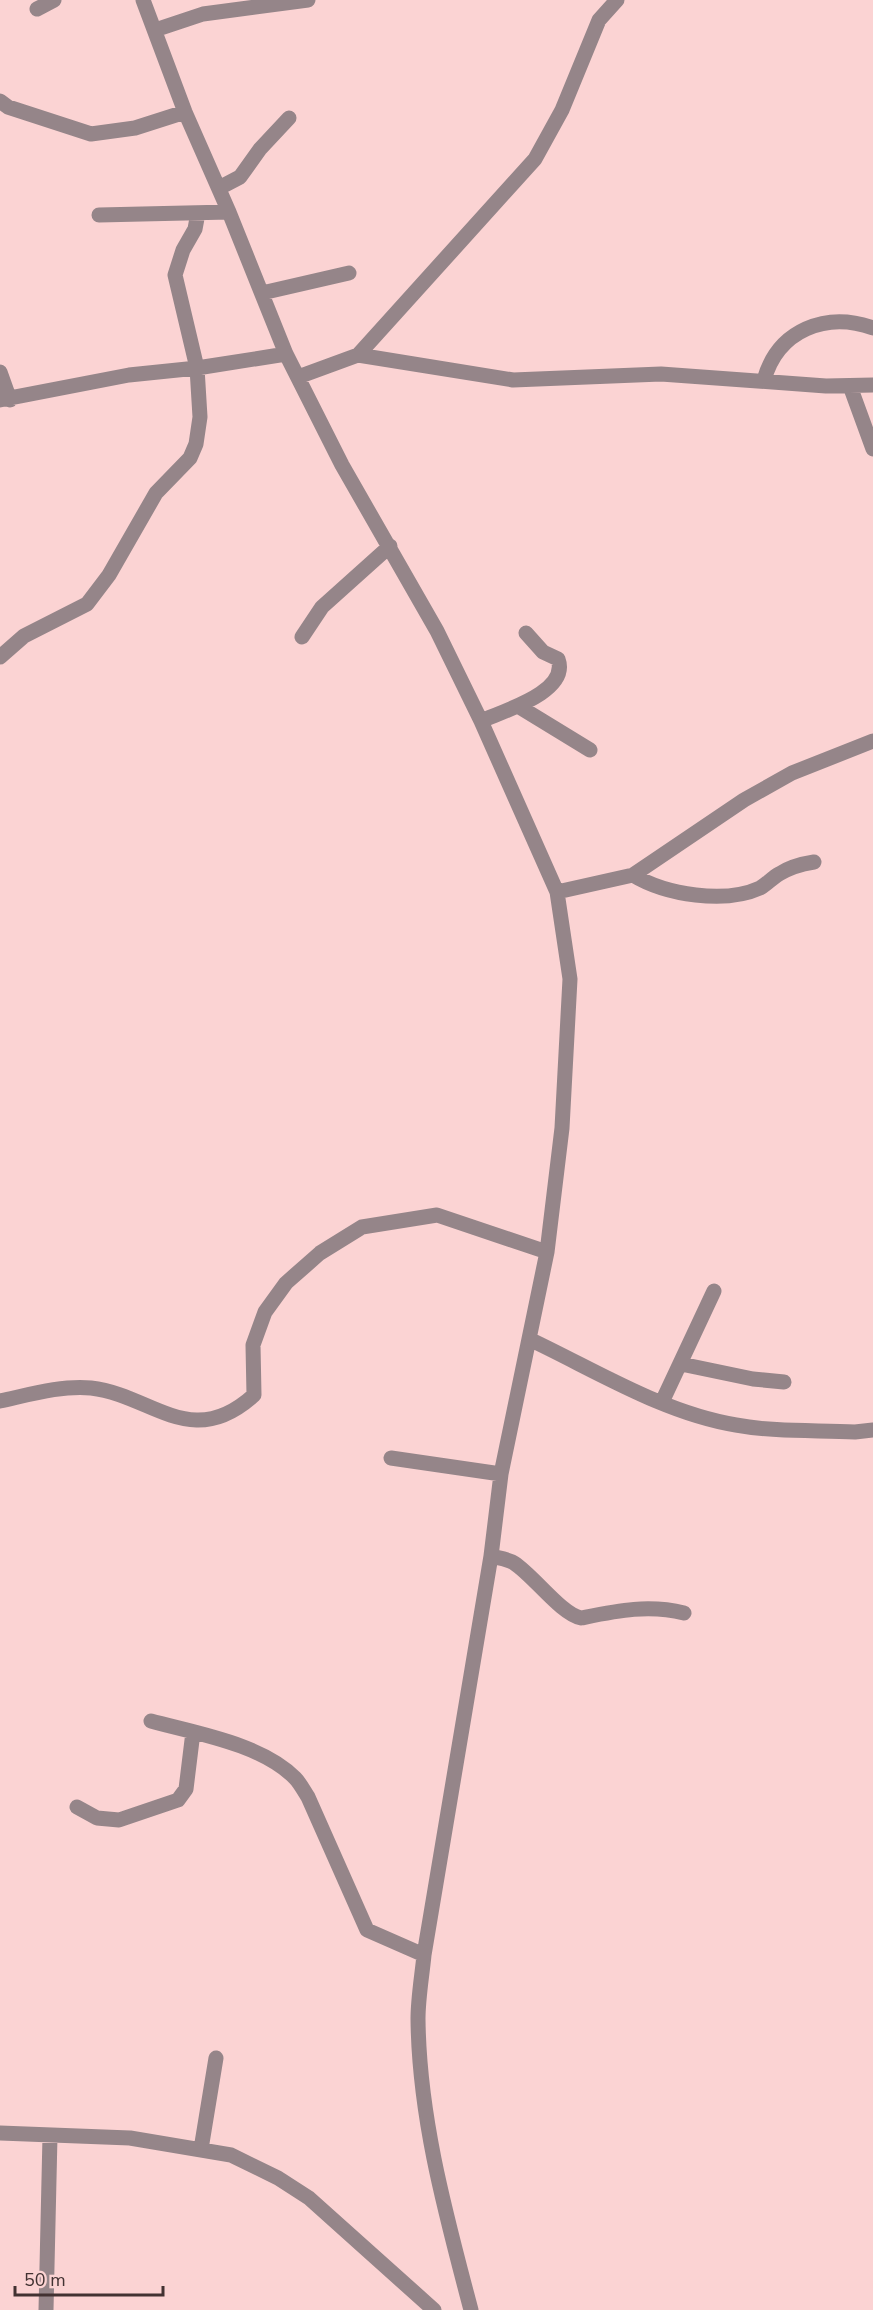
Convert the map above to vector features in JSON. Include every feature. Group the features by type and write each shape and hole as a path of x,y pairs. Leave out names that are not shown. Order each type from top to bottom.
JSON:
{"street":[{"path":"37,9 54,0"},
{"path":"143,0 185,112 229,212 285,354 342,465 437,631 481,721 557,892 569,990 562,1128 547,1252 501,1474 491,1556 424,1955 418,2017 431,2147 471,2310"},
{"path":"154,30 203,14 308,0"},
{"path":"298,377 358,355 535,159 562,110 590,38 611,2"},
{"path":"0,101 8,107 91,134 135,128 185,112"},
{"path":"219,188 240,177 260,149 289,118"},
{"path":"99,215 229,212"},
{"path":"0,657 24,636 87,604 109,575 156,494 190,458 196,444 200,417 197,368 175,275 183,250 195,229 198,213"},
{"path":"262,292 349,273"},
{"path":"764,380 768,365 780,351 811,326 830,320 873,328"},
{"path":"0,372 5,400 129,375 197,368 285,354"},
{"path":"358,355 513,380 661,374 850,386 873,385"},
{"path":"850,386 873,449"},
{"path":"302,637 322,607 390,546"},
{"path":"481,721 518,706 550,687 558,675 560,665 558,659 543,652 526,633"},
{"path":"518,706 590,750"},
{"path":"557,892 633,875 744,800 772,784 822,760 873,741"},
{"path":"633,875 647,884 710,897 727,897 748,893 795,865 814,862"},
{"path":"0,1401 90,1388 188,1420 220,1416 240,1408 254,1395 253,1345 265,1312 286,1283 320,1253 362,1227 437,1215 547,1252"},
{"path":"662,1402 714,1292"},
{"path":"529,1339 662,1402 696,1415 738,1426 855,1432 873,1430"},
{"path":"681,1364 753,1379 784,1382"},
{"path":"391,1458 501,1474"},
{"path":"491,1556 513,1562 550,1593 563,1610 574,1617 581,1618 628,1608 665,1608 684,1613"},
{"path":"151,1721 238,1746 268,1759 296,1778 308,1797 367,1930 424,1955"},
{"path":"77,1807 97,1818 119,1820 178,1800 186,1789 193,1732"},
{"path":"201,2149 216,2058"},
{"path":"0,2133 129,2138 201,2149 240,2160 278,2178 309,2198 434,2310"},
{"path":"46,2310 50,2136"}]}
